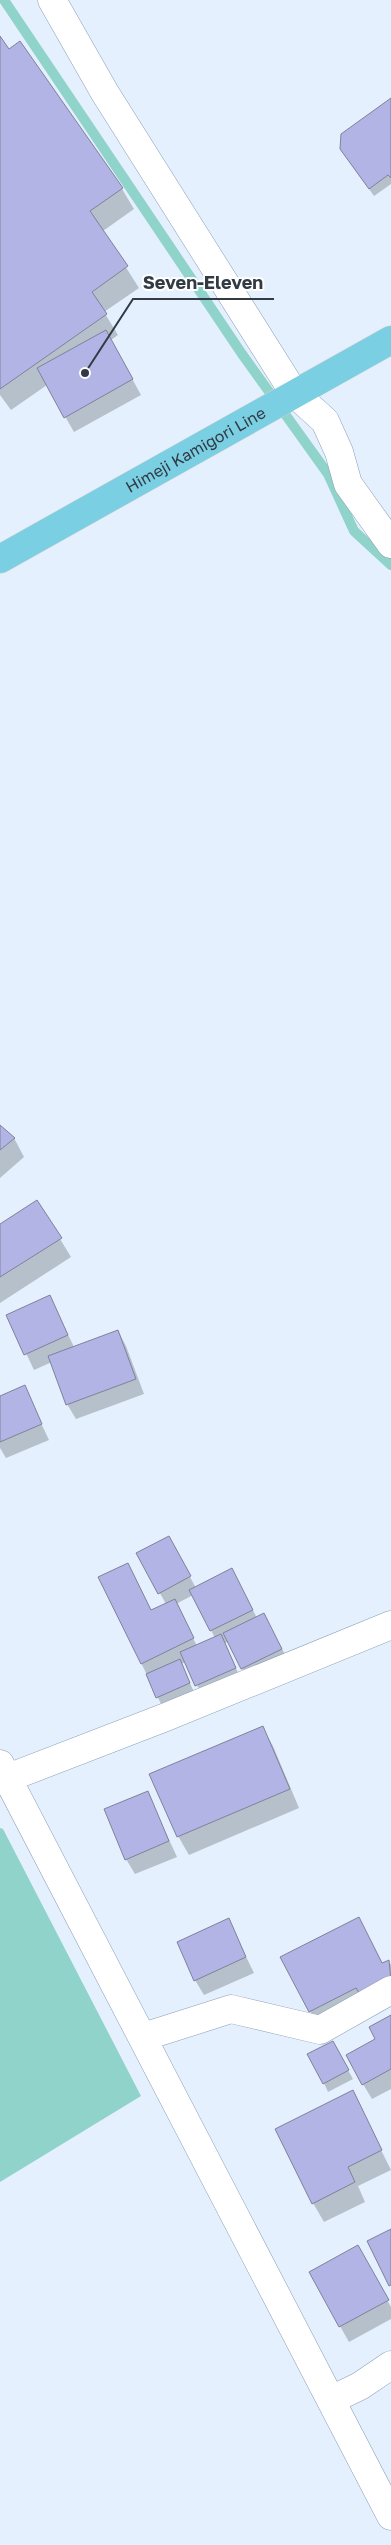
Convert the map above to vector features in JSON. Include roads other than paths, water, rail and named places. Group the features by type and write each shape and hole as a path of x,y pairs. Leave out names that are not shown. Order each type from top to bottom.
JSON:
{"main road":[{"name":"Himeji Kamigori Line","path":"0,560 391,340"}],"street":[{"path":"52,0 105,93 294,393 325,421 339,452 348,484 369,517 391,544"},
{"path":"391,1626 166,1717 2,1774 143,2037 391,2516"},
{"path":"143,2037 231,2009 320,2030 391,1990"},
{"path":"331,2400 360,2386 391,2365"}],"waterway":[{"path":"4,0 242,354 328,474 354,531 391,565"}],"place":[{"name":"Seven-Eleven","path":"85,373"}]}
